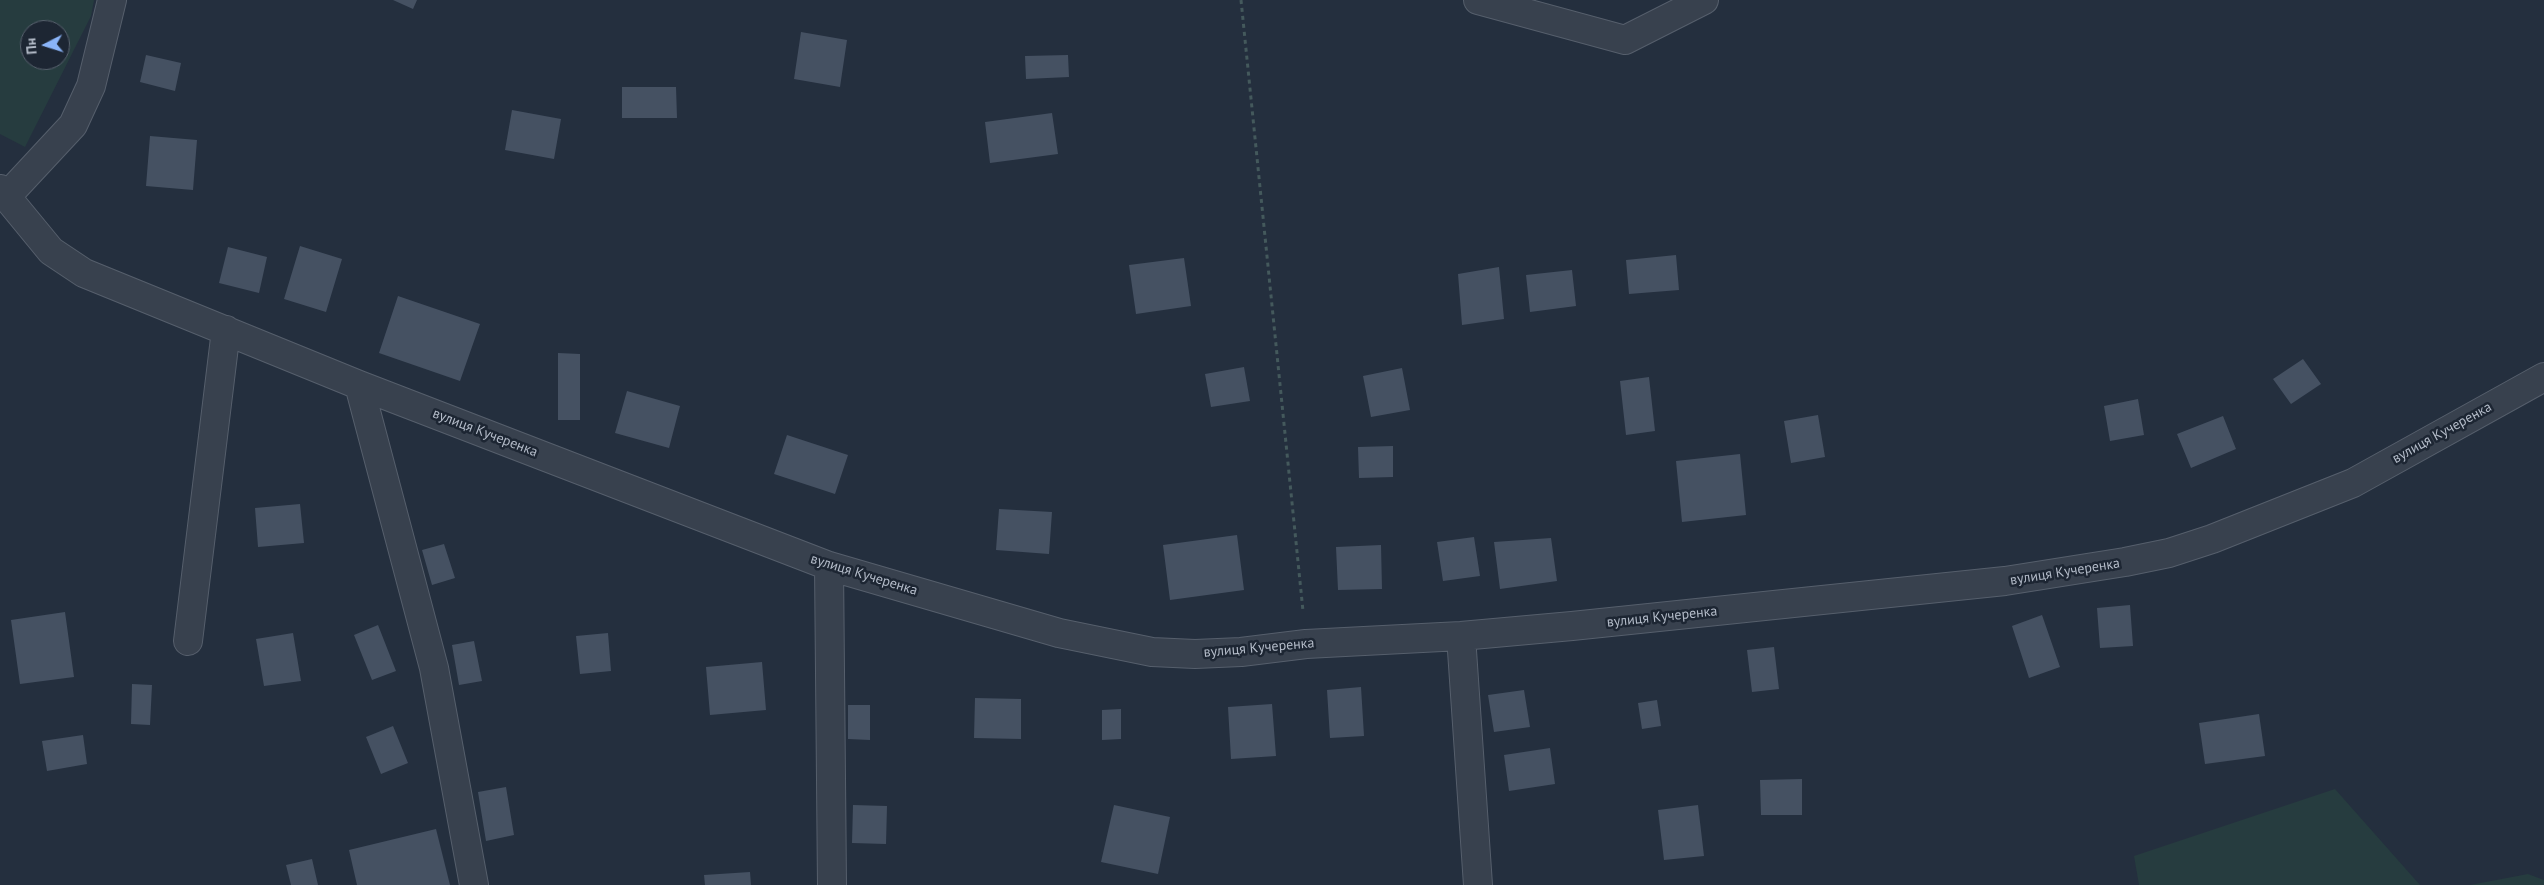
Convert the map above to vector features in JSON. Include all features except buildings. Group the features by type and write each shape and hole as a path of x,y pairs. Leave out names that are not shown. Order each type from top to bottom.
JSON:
{"street":[{"path":"3,193 73,125 91,86 112,0"},
{"path":"1478,0 1625,40 1704,0"},
{"name":"вулиця Кучеренка","path":"3,193 51,251 84,272 359,385 829,566 1059,633 1152,652 1196,654 1241,652 1306,644 1461,636 2005,581 2169,552 2264,519 2353,483 2544,377"},
{"path":"188,641 226,330"},
{"path":"359,385 434,668 474,885"},
{"path":"829,566 832,885"},
{"path":"1461,636 1478,885"}],"path":[{"path":"1241,0 1306,644"}],"green space":[{"path":"0,0 94,0 91,16 70,58 70,20 20,20 20,70 64,70 25,147 0,134"},
{"path":"2335,789 2420,885 2139,885 2134,856"},
{"path":"2528,874 2544,880 2544,885 2470,885"}]}
